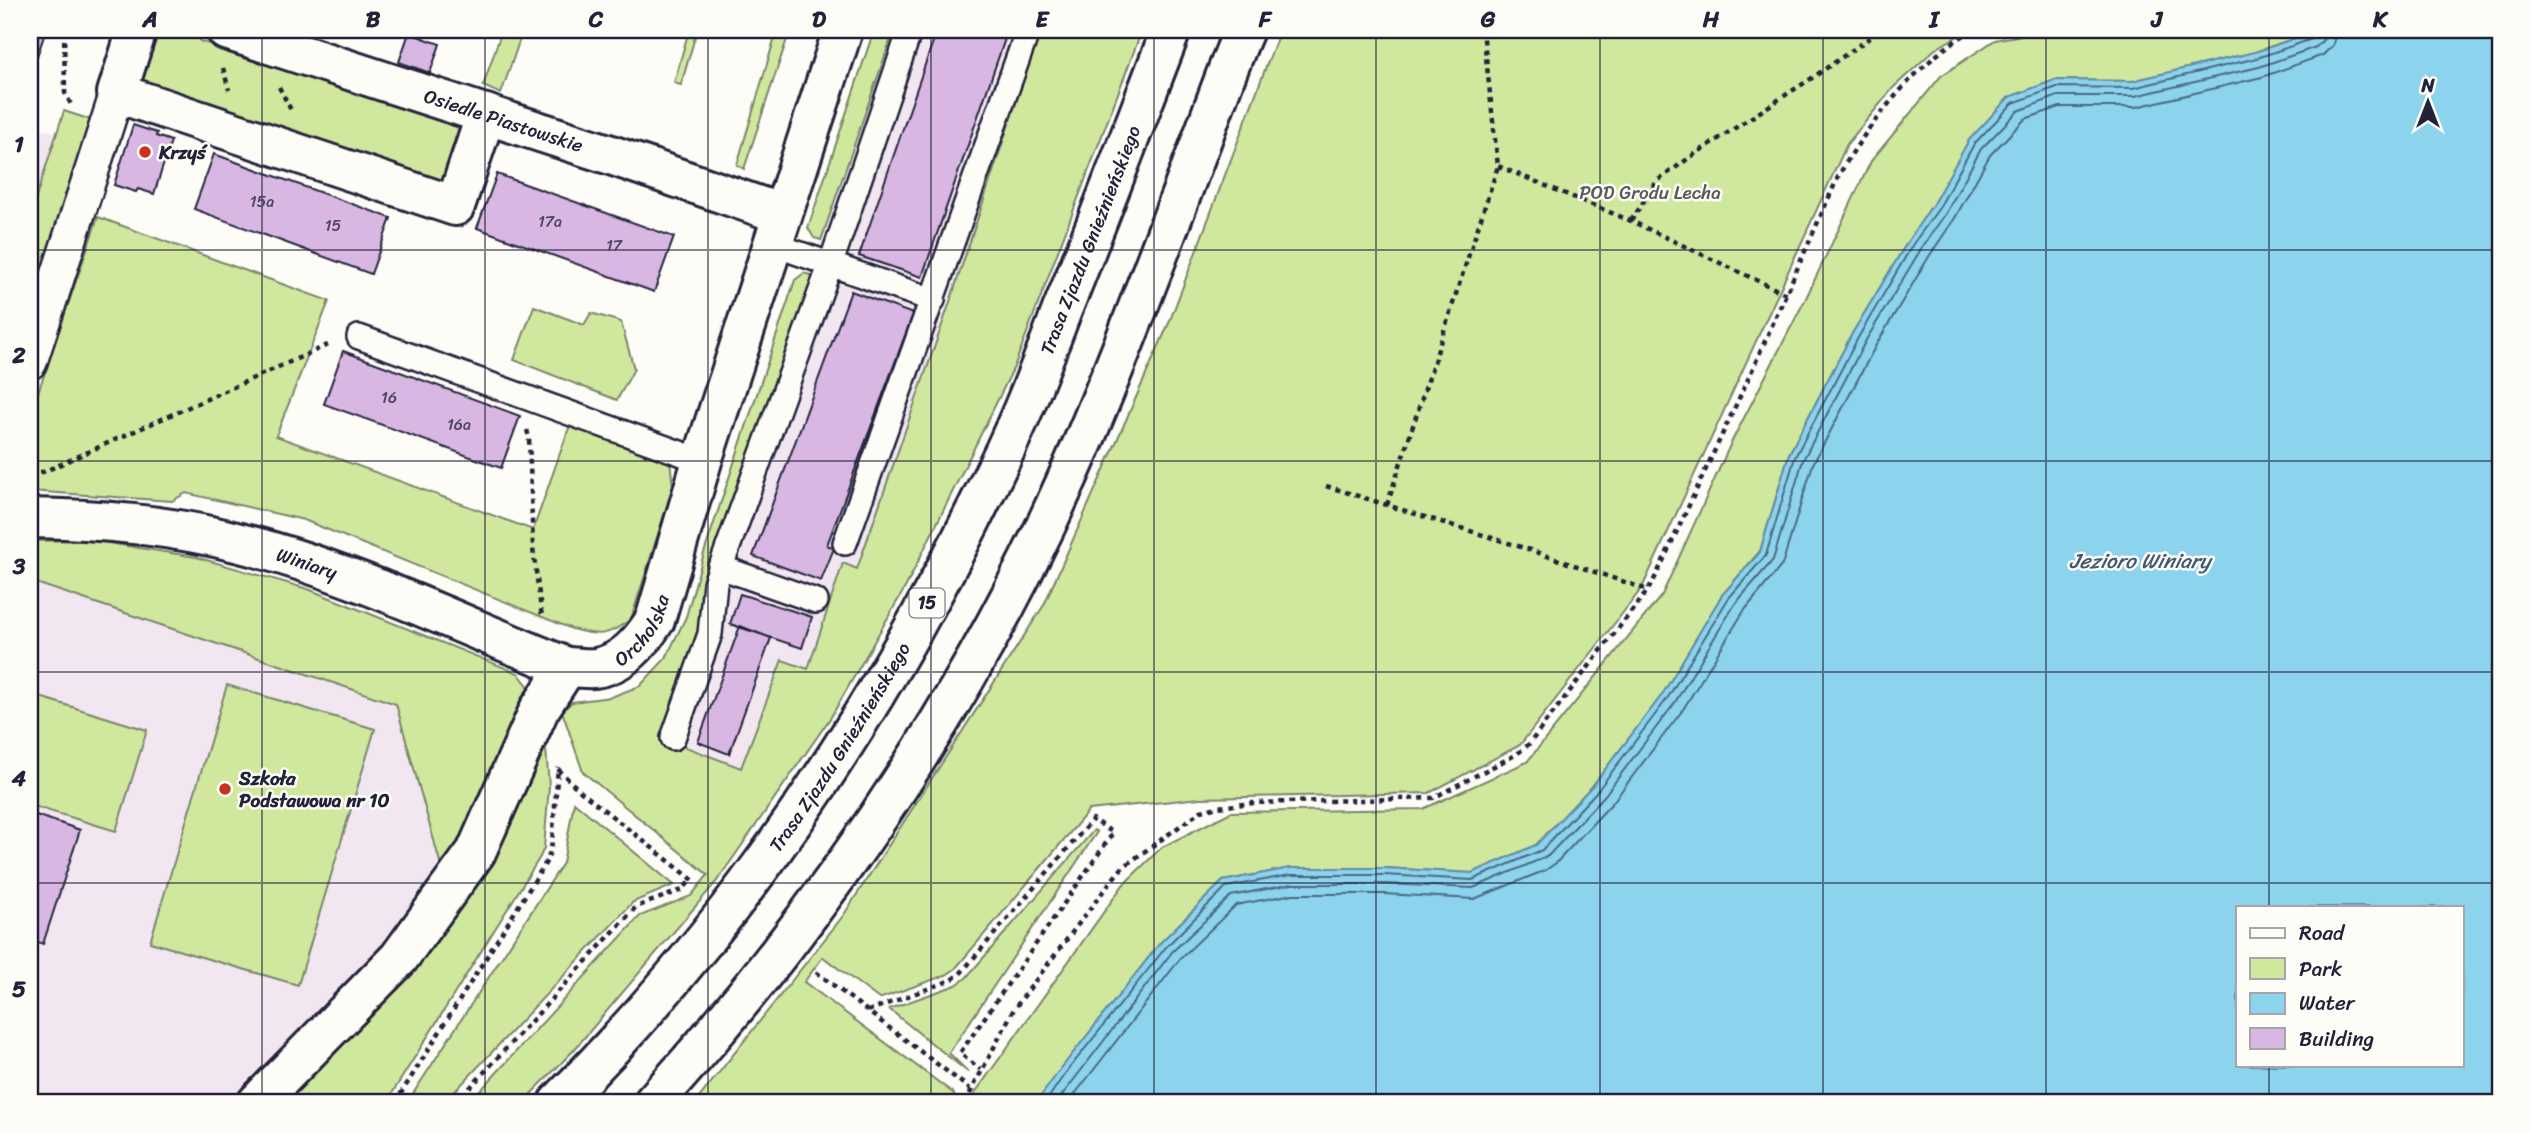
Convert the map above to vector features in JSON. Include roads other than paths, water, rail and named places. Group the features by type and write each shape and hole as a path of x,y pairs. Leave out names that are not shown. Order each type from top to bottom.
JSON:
{"street":[{"path":"30,362 137,30"},
{"name":"Orcholska","path":"557,663 596,668 623,657 642,640 655,620 702,461 843,30"},
{"name":"Trasa Zjazdu Gnieźnieńskiego","path":"558,1103 666,984 741,892 828,771 883,683 943,576 1027,401 1171,30"},
{"path":"653,1103 723,1024 780,953 859,846 944,714 1017,584 1089,427 1140,303 1244,30"},
{"name":"Osiedle Piastowskie","path":"240,35 485,114 777,229"},
{"path":"117,93 455,206 485,114"},
{"name":"Winiary","path":"30,518 155,527 240,543 331,572 557,663"},
{"path":"257,1103 399,958 476,852 557,663"}],"lane":[{"path":"673,738 710,634 715,583 720,567 831,263 910,30"},
{"path":"845,543 1028,30"},
{"path":"777,229 831,263 933,300"},
{"path":"359,337 702,461"},
{"path":"720,567 816,601"}],"water":[{"name":"Jezioro Winiary","path":"2319,30 2500,30 2500,1103 1036,1103 1161,942 1223,881 1290,868 1385,868 1472,873 1536,845 1593,785 1662,695 1722,595 1760,552 1789,454 1853,332 1933,204 1969,140 2009,97 2055,80 2132,81 2255,52"}],"place":[{"name":"Krzyś","path":"145,152"},
{"name":"Szkoła Podstawowa nr 10","path":"225,789"}],"park label":[{"name":"POD Grodu Lecha","path":"1650,192"}]}
